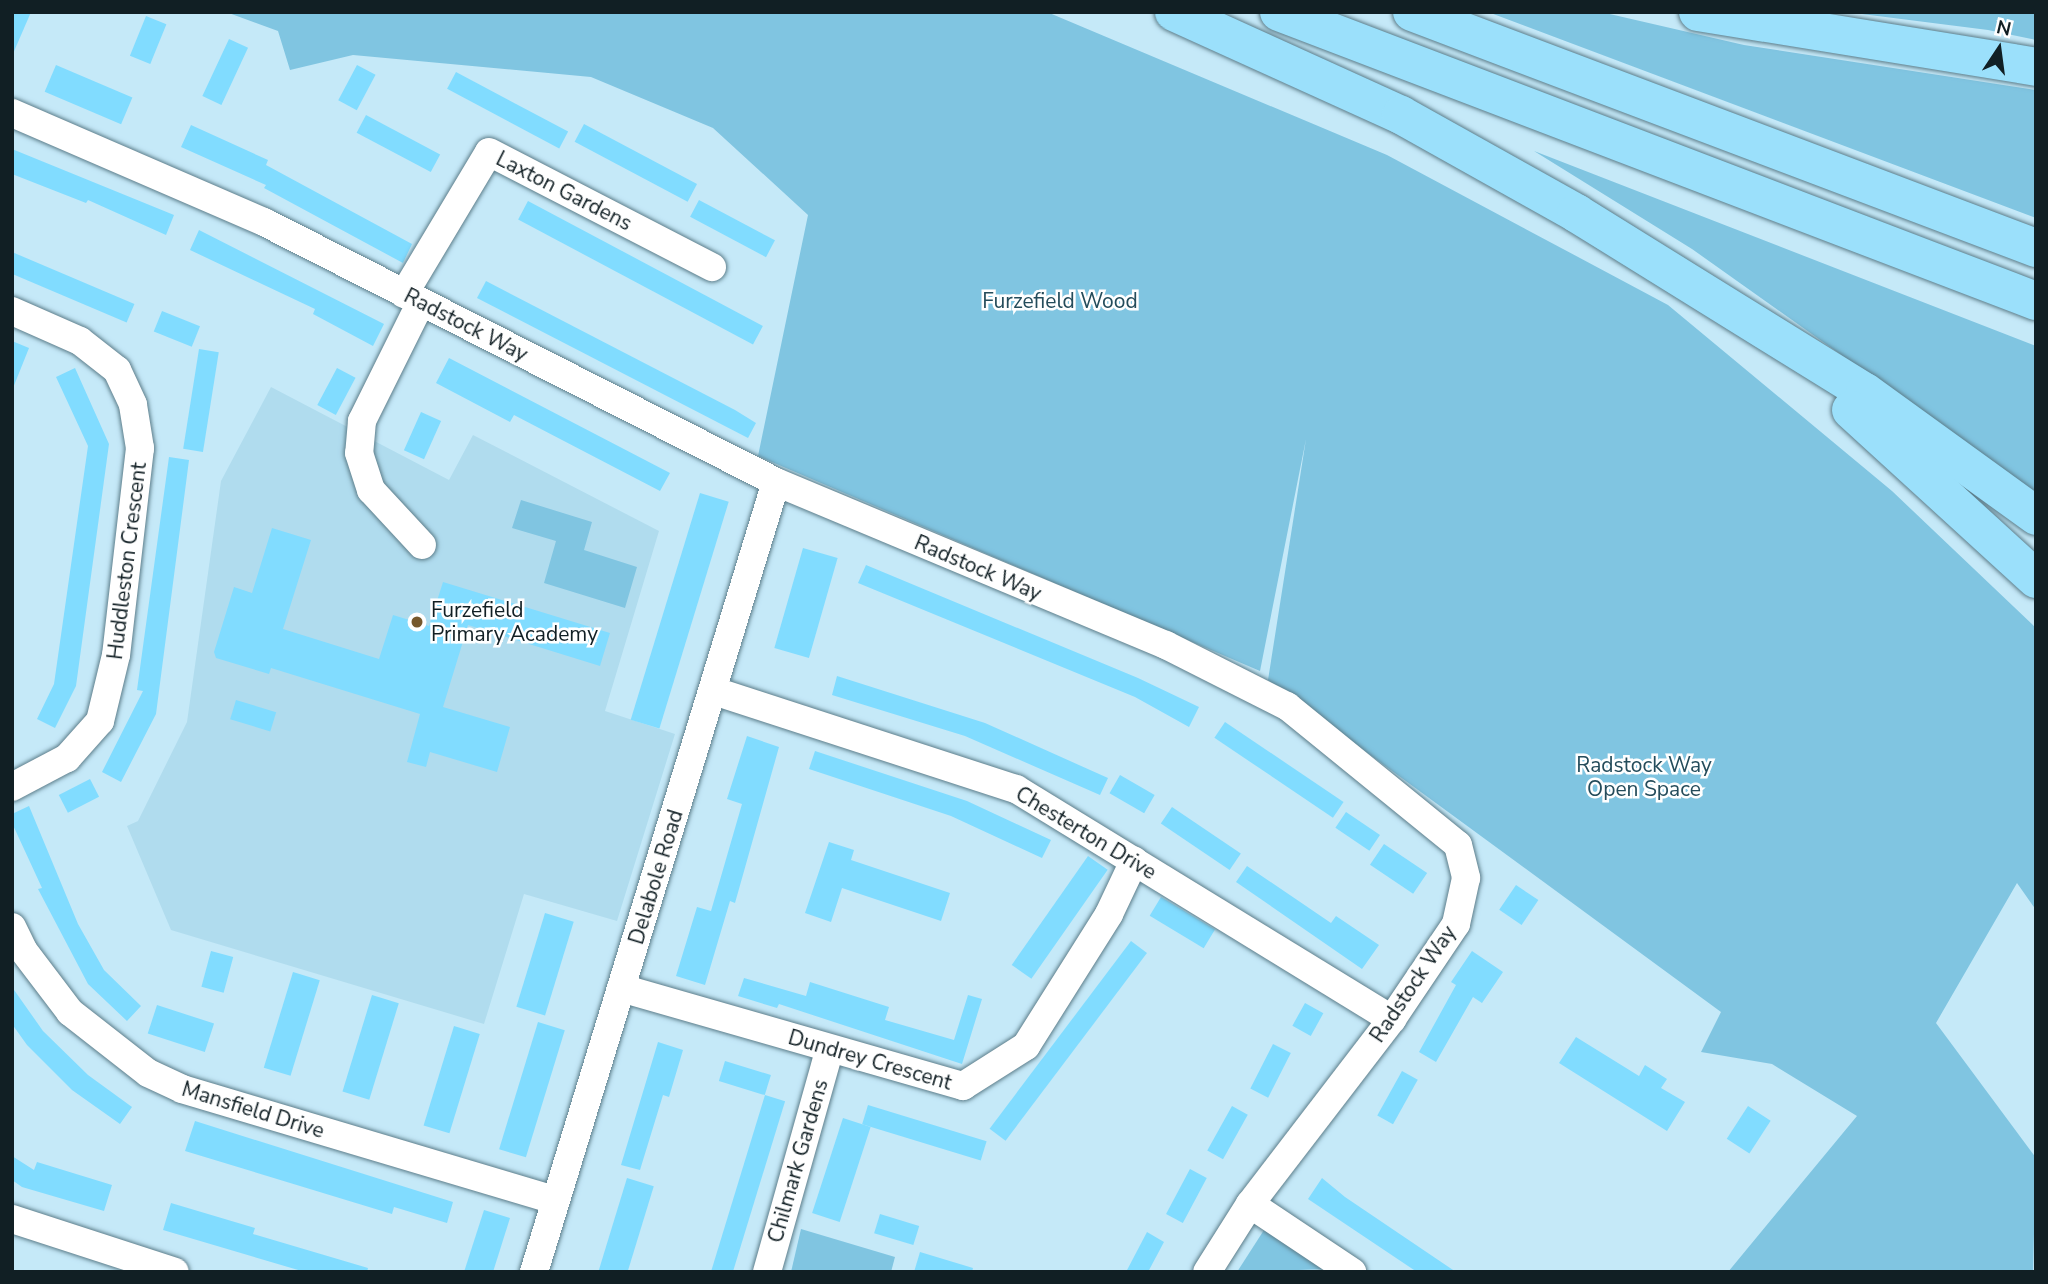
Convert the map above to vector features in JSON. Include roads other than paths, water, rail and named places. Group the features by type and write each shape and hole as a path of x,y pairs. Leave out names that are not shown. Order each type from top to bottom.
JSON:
{"highway":[{"path":"1174,12 1401,115 1576,213 1805,359 1865,392 2036,516"},
{"path":"1279,12 2036,301"},
{"path":"1412,12 2036,248"},
{"path":"1698,12 2036,67"},
{"path":"1805,359 1850,409 2036,579"}],"street":[{"name":"Radstock Way","path":"12,113 264,222 776,482 1166,645 1287,706 1458,845 1466,877 1456,924 1392,1019 1250,1204 1207,1272"},
{"name":"Laxton Gardens","path":"412,298 489,152 712,267"},
{"path":"412,298 362,421 359,453 371,490 422,545"},
{"name":"Huddleston Crescent","path":"12,311 80,341 117,370 133,405 140,448 116,655 103,714 78,749 12,787"},
{"name":"Delabole Road","path":"534,1272 776,482"},
{"name":"Chesterton Drive","path":"714,691 1016,789 1392,1019"},
{"name":"Dundrey Crescent","path":"621,988 829,1051 963,1086 1026,1046 1109,914 1135,861"},
{"name":"Mansfield Drive","path":"12,927 23,950 70,1012 148,1073 182,1089 555,1200"},
{"name":"Chilmark Gardens","path":"767,1272 829,1051"},
{"path":"1250,1204 1343,1269"},
{"path":"12,1219 175,1272"}],"place":[{"name":"Furzefield Primary Academy","path":"417,622"}],"park label":[{"name":"Furzefield Wood","path":"1060,301"},
{"name":"Radstock Way Open Space","path":"1644,777"}]}
